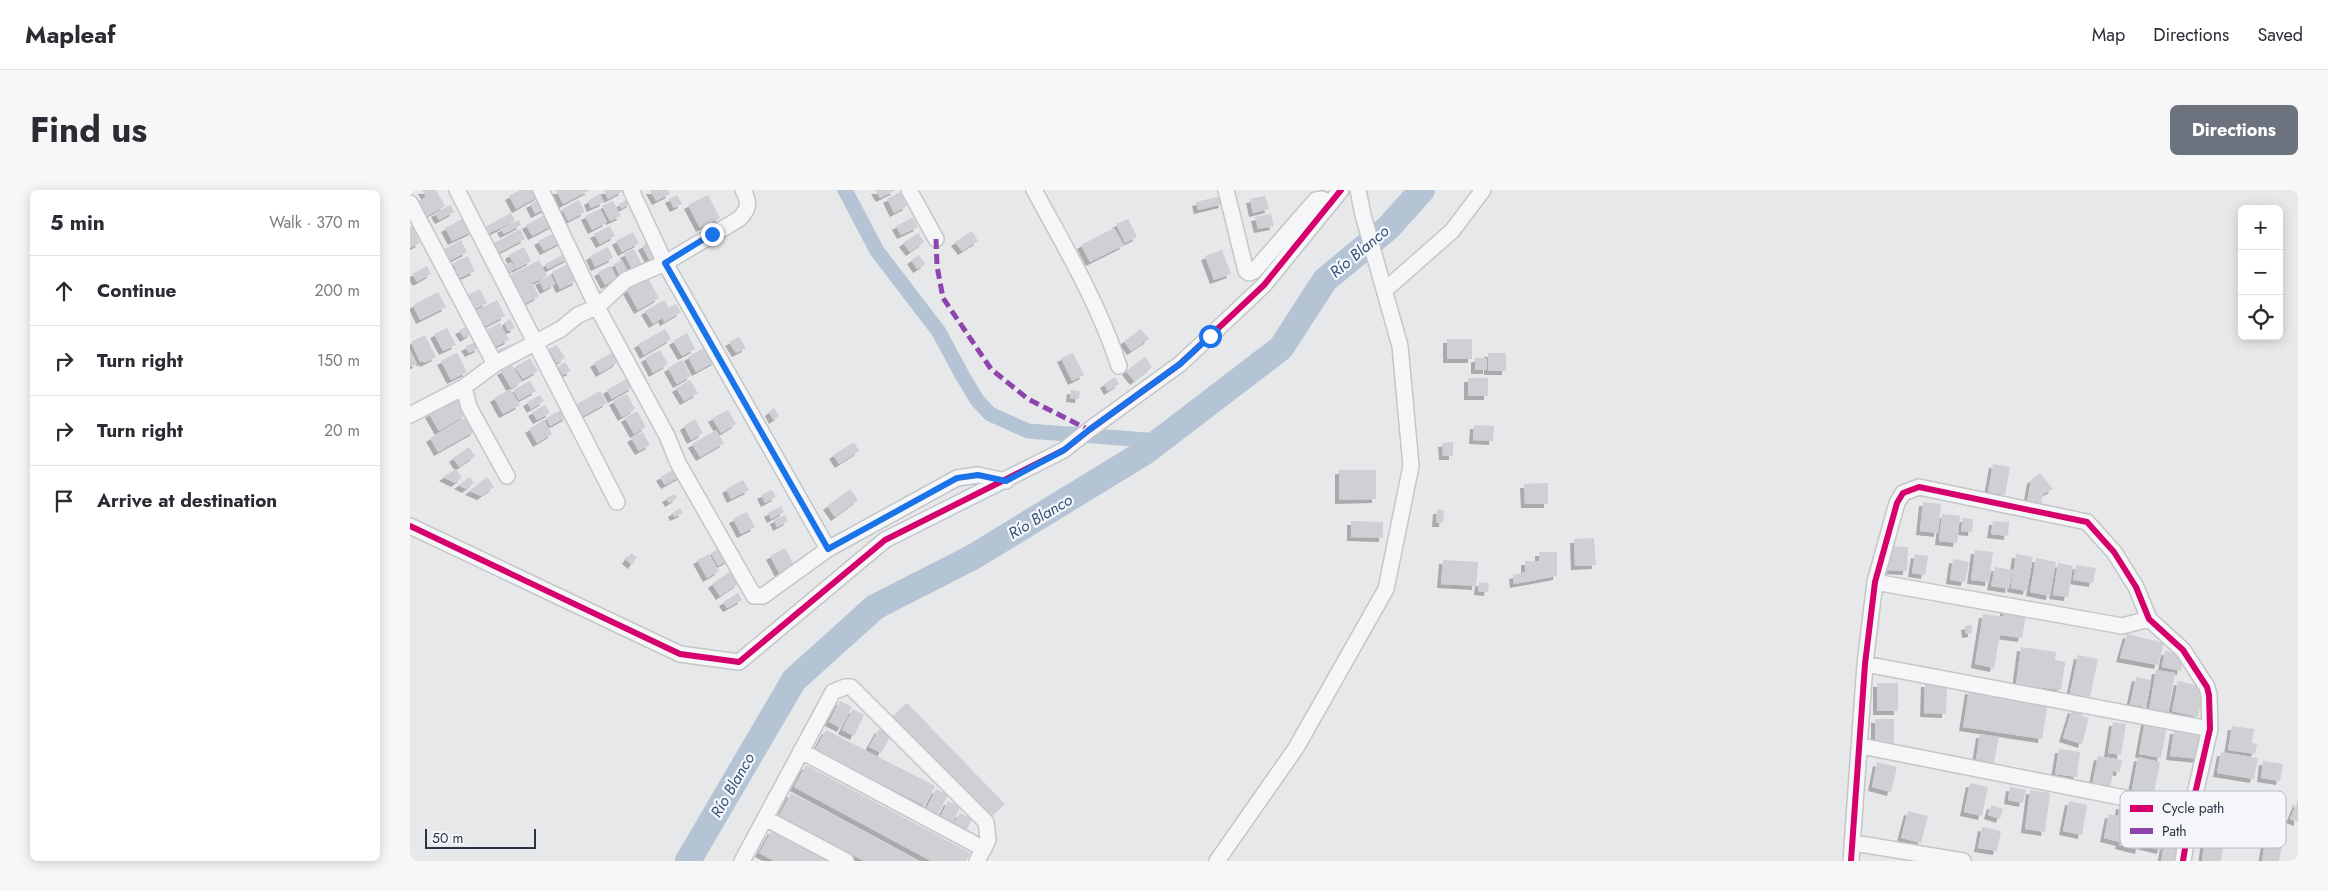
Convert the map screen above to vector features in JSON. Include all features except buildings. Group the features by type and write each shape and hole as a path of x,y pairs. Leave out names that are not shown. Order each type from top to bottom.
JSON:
{"street":[{"path":"457,190 617,502"},
{"path":"541,190 597,307 667,436 678,463 754,596 762,596 828,549 957,478 978,475 1006,481"},
{"path":"631,190 665,263 828,549"},
{"path":"410,415 464,387 495,364 562,328 578,315 597,307 626,280 665,263 739,219 746,212 748,206 743,190"},
{"path":"909,190 936,239"},
{"path":"1034,190 1084,282 1110,338 1119,366"},
{"path":"1226,190 1246,272 1249,273 1254,271 1320,198 1341,190"},
{"path":"1225,859 1296,748 1386,589 1410,466 1400,346 1363,215 1358,190"},
{"path":"1383,282 1452,231 1483,190"},
{"path":"410,526 680,654 739,662 885,540 1006,481 1064,450 1180,364 1264,285 1320,198"},
{"path":"410,203 495,364"},
{"path":"464,387 468,407 507,476"},
{"path":"1851,861 1861,746 1865,664 1875,582 1897,503 1903,493 1919,487 2086,522 2114,552 2136,587 2148,619 2183,650 2204,680 2209,694 2210,729 2196,791"},
{"path":"1875,582 2122,626 2148,619"},
{"path":"1865,664 2210,729"},
{"path":"742,861 801,751 833,692 845,687 851,687 986,822 988,840 980,855 801,751"},
{"path":"1861,746 2120,797"},
{"path":"765,818 846,861"},
{"path":"1854,843 1963,861"},
{"path":"2183,861 2185,848"}],"waterway":[{"path":"845,190 877,251 939,332 977,400 990,414 1028,431 1160,441"},
{"name":"Río Blanco","path":"688,861 794,680 875,607 973,557 1145,452 1281,348 1325,280 1388,228 1422,190"}],"marked path":[{"path":"936,239 937,266 943,298 991,369 1028,399 1089,430"}],"cycle path":[{"path":"410,526 680,654 739,662 885,540 1064,450 1180,364 1264,285 1341,190"},
{"path":"1851,861 1865,664 1875,582 1897,503 1903,493 1919,487 2087,522 2114,552 2136,587 2149,619 2183,650 2207,687 2210,729 2196,791"},
{"path":"2183,861 2185,848"}],"route":[{"path":"712,234 665,263 828,549 957,478 978,475 1006,481 1064,450 1115,410 1180,364 1210,336"}]}
